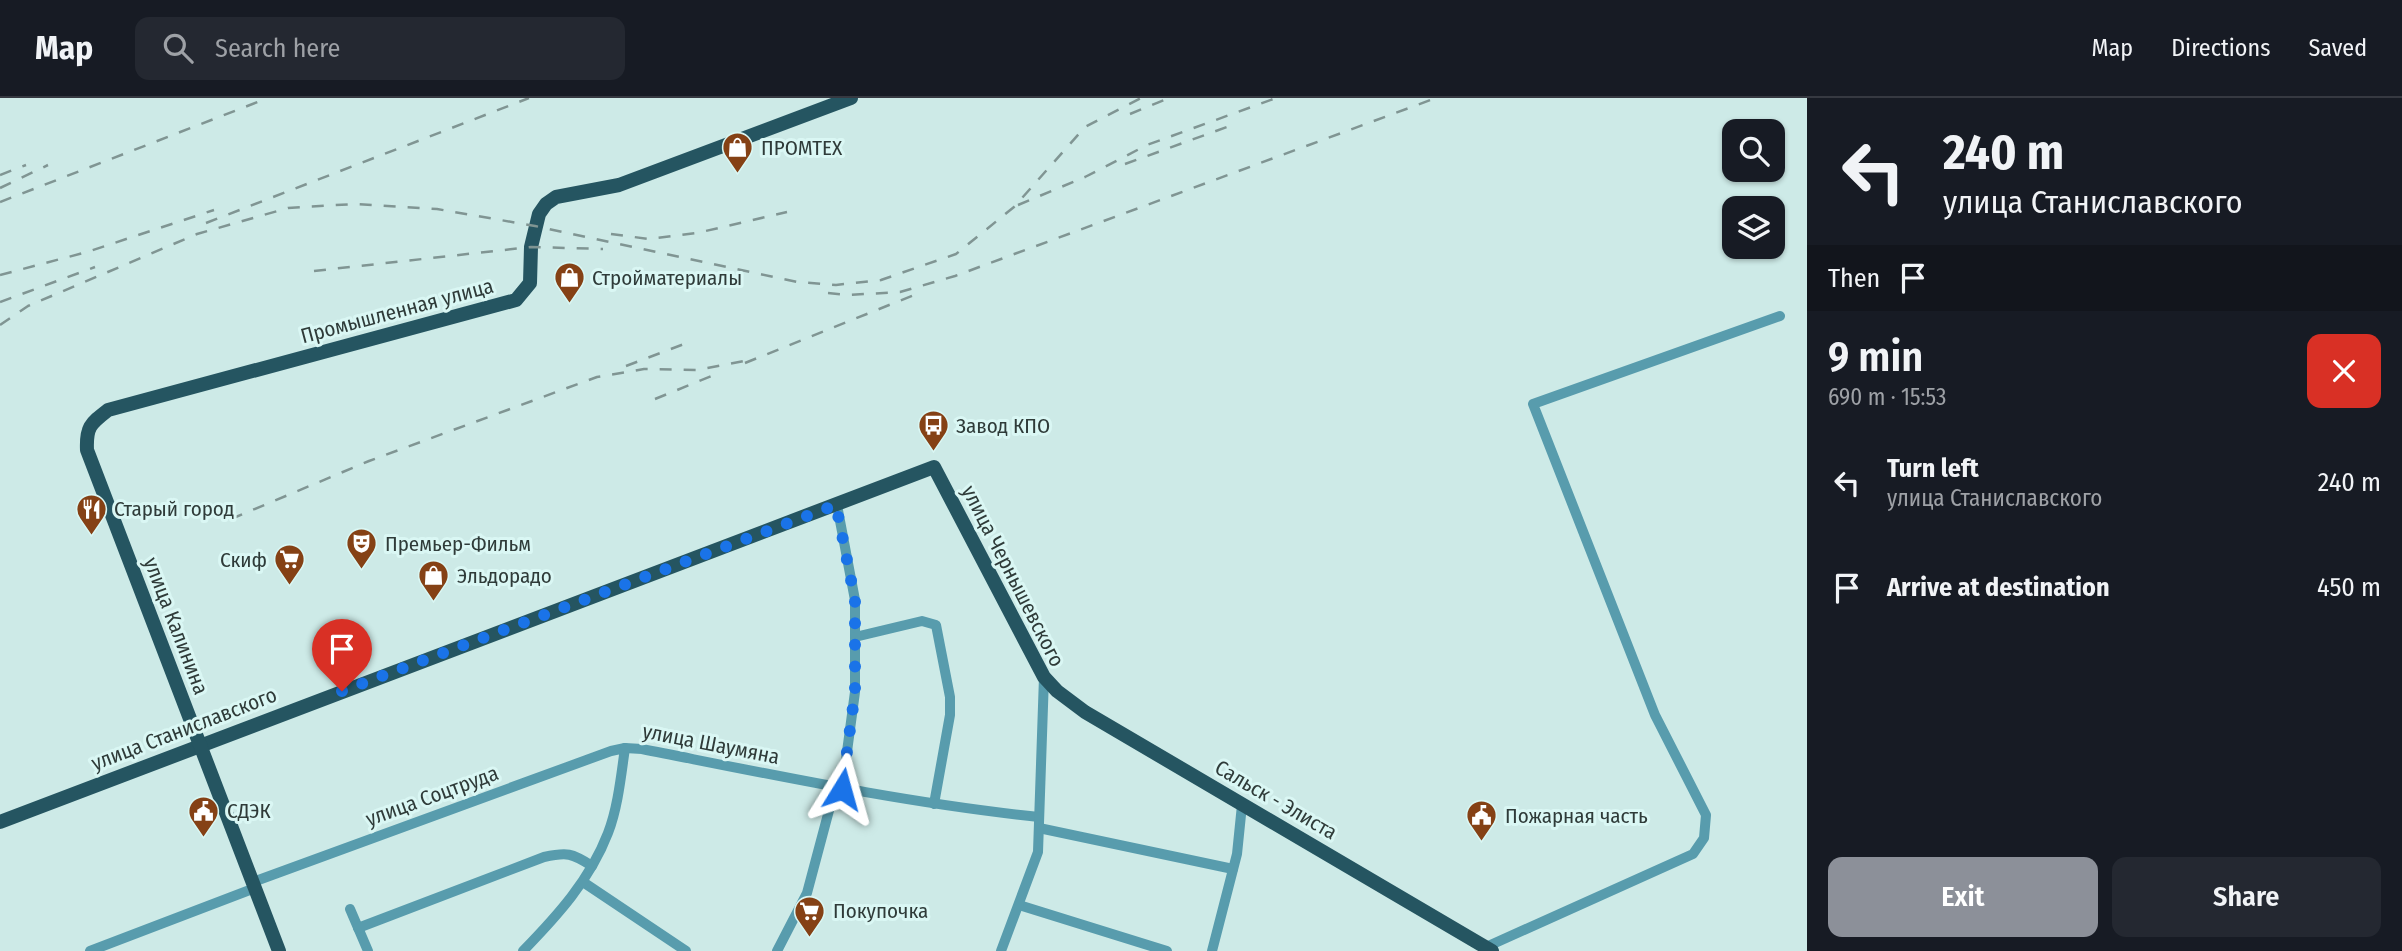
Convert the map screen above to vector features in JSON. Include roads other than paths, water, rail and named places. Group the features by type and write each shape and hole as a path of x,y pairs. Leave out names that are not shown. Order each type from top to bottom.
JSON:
{"main road":[{"name":"Промышленная улица","path":"86,432 93,422 108,410 516,300 530,283 531,247 539,214 546,204 556,197 619,185 851,98"},
{"name":"улица Калинина","path":"86,432 86,450 279,951"},
{"name":"улица Станиславского","path":"0,822 934,467"},
{"name":"улица Чернышевского","path":"934,467 1044,677"},
{"name":"Сальск - Элиста","path":"1044,677 1057,691 1085,712 1489,949"}],"street":[{"path":"1489,949 1693,854 1704,838 1706,815 1655,715 1532,404 1780,316"},
{"path":"778,951 807,893 839,789 855,692 855,600 836,505"},
{"path":"855,636 922,621 936,625 950,697 950,715 934,804"},
{"name":"улица Чернышевского","path":"1001,951 1038,852 1044,677"},
{"path":"523,951 583,882 592,866 608,832 625,748"},
{"name":"улица Шаумяна","path":"625,748 642,749 839,789 1039,822 1234,869"},
{"name":"улица Соцтруда","path":"90,951 254,885 625,748"},
{"path":"1212,951 1234,869 1242,804"},
{"path":"358,928 544,857 565,853 577,856 592,866"},
{"path":"583,882 686,951"},
{"path":"1019,905 1167,951"},
{"path":"350,909 368,951"},
{"path":"532,942 541,951"}],"railway":[{"path":"0,202 268,98"},
{"path":"206,223 529,98"},
{"path":"0,325 28,306 197,234 288,208 354,204 437,209 535,226 797,282 836,285 881,280 956,254 1014,207 1085,127 1141,98"},
{"path":"1130,114 1169,98"},
{"path":"1018,205 1085,177 1147,145 1276,98"},
{"path":"828,293 848,295 900,292 955,276 1436,98"},
{"path":"1125,164 1227,127"},
{"path":"0,175 26,165"},
{"path":"0,188 48,165"},
{"path":"0,275 87,252 214,210"},
{"path":"611,234 649,239 697,233 787,212"},
{"path":"314,271 531,247 603,249"},
{"path":"0,302 95,267"},
{"path":"745,363 914,295"},
{"path":"626,366 684,344"},
{"path":"231,519 369,461 597,377 644,369 697,370 754,359"},
{"path":"655,399 719,373"}],"place":[{"name":"ПРОМТЕХ","path":"738,175"},
{"name":"Стройматериалы","path":"569,305"},
{"name":"Завод КПО","path":"933,453"},
{"name":"Старый город","path":"91,536"},
{"name":"Премьер-Фильм","path":"362,571"},
{"name":"Скиф","path":"290,587"},
{"name":"Эльдорадо","path":"434,603"},
{"name":"СДЭК","path":"204,838"},
{"name":"Пожарная часть","path":"1482,843"},
{"name":"Покупочка","path":"810,938"}]}
